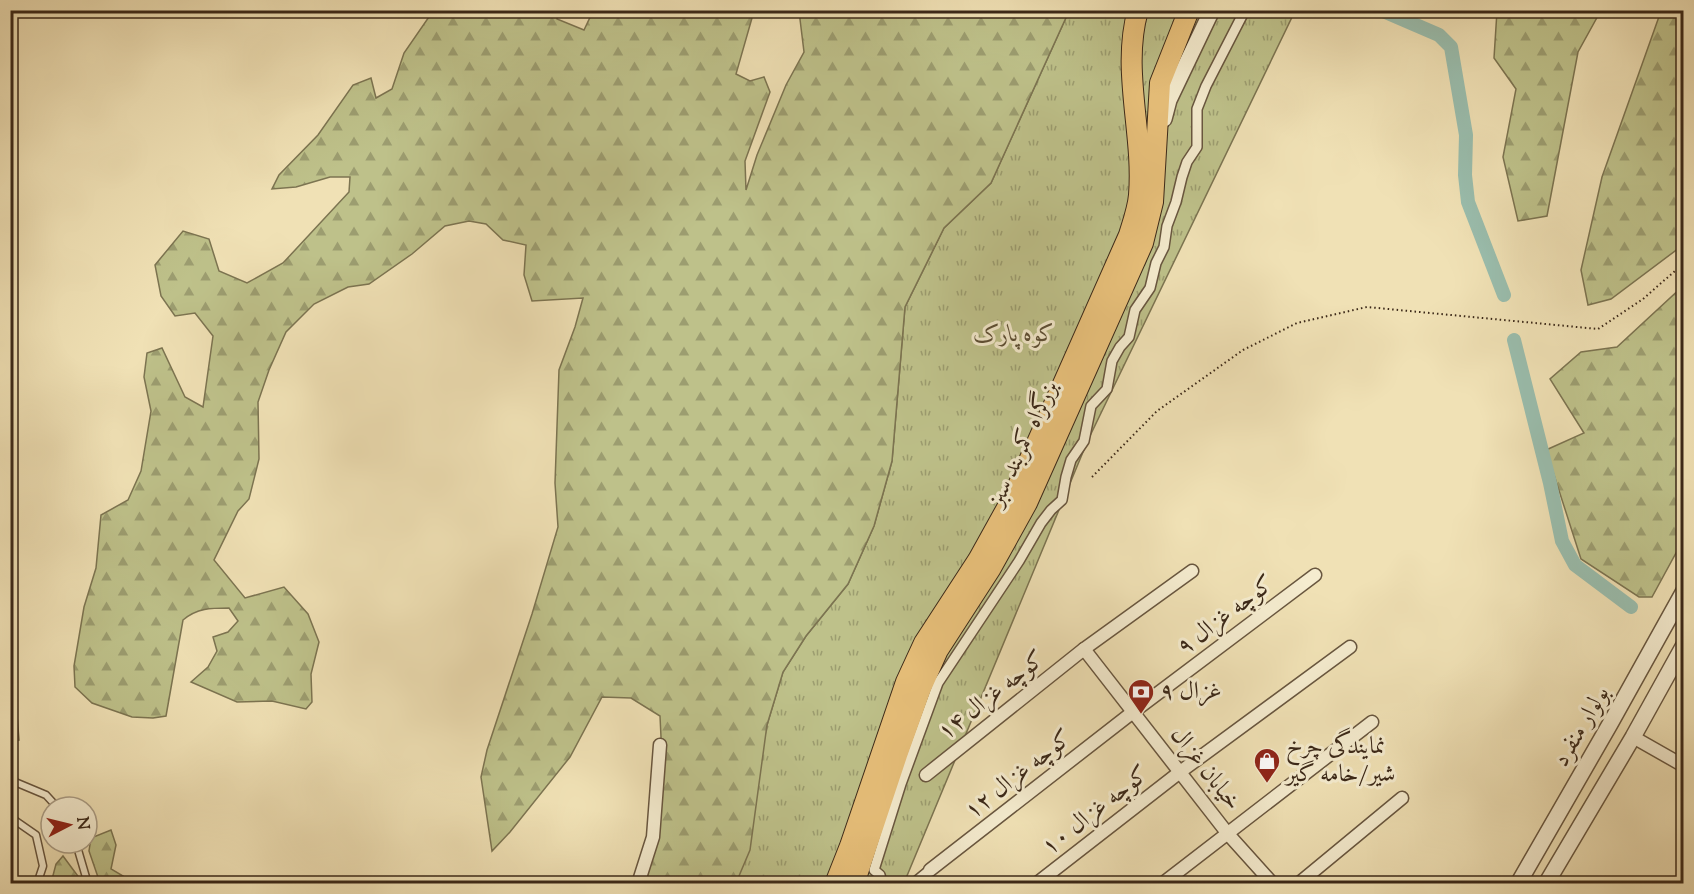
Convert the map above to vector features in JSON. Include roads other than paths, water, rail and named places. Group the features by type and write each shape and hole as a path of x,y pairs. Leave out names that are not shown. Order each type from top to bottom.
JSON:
{"highway":[{"name":"بزرگراه کمربند سبز","path":"835,884 906,682 924,643 978,560 1013,497 1129,235 1139,197 1139,152 1132,80 1132,32 1138,10"},
{"name":"بزرگراه کمربند سبز","path":"854,884 921,688 938,650 991,568 1027,502 1143,243 1153,201 1160,83 1189,10"}],"street":[{"path":"1156,151 1169,100 1212,10"},
{"path":"886,884 882,883 880,875 874,870 901,784 938,683 1019,561 1041,523 1062,500 1065,477 1071,460 1084,441 1091,406 1107,389 1112,361 1129,337 1135,310 1150,288 1155,263 1164,248 1167,226 1182,177 1187,162 1197,147 1197,109 1206,86 1245,10"},
{"name":"کوچه غزال ۱۴","path":"926,775 1084,650 1192,571"},
{"name":"کوچه غزال ۹","path":"1133,712 1315,575"},
{"name":"بولوار منفرد","path":"1518,884 1683,591"},
{"name":"بولوار منفرد","path":"1546,884 1633,736 1683,645"},
{"name":"کوچه غزال ۱۰","path":"1036,884 1180,772 1350,646"},
{"name":"خیابان غزال","path":"1084,650 1228,834 1274,884"},
{"name":"کوچه غزال ۱۲","path":"930,870 1133,712"},
{"path":"1162,884 1372,722"},
{"path":"1610,724 1683,766"},
{"path":"638,884 652,837 660,745"},
{"path":"1298,884 1402,798"},
{"path":"913,884 930,870"}],"lane":[{"path":"10,786 15,782 46,795"},
{"path":"10,817 36,835 44,866 37,884"},
{"path":"80,855 88,884"}],"waterway":[{"path":"1381,10 1439,35 1451,47 1466,135 1465,175 1468,202 1504,295"},
{"path":"1514,340 1550,483 1562,541 1575,565 1631,607"}],"place":[{"name":"غزال ۹","path":"1141,715"},
{"name":"نمایندگی چرخ شیر/خامه گیر","path":"1267,784"}],"park label":[{"name":"کوه پارک","path":"1015,335"}]}
